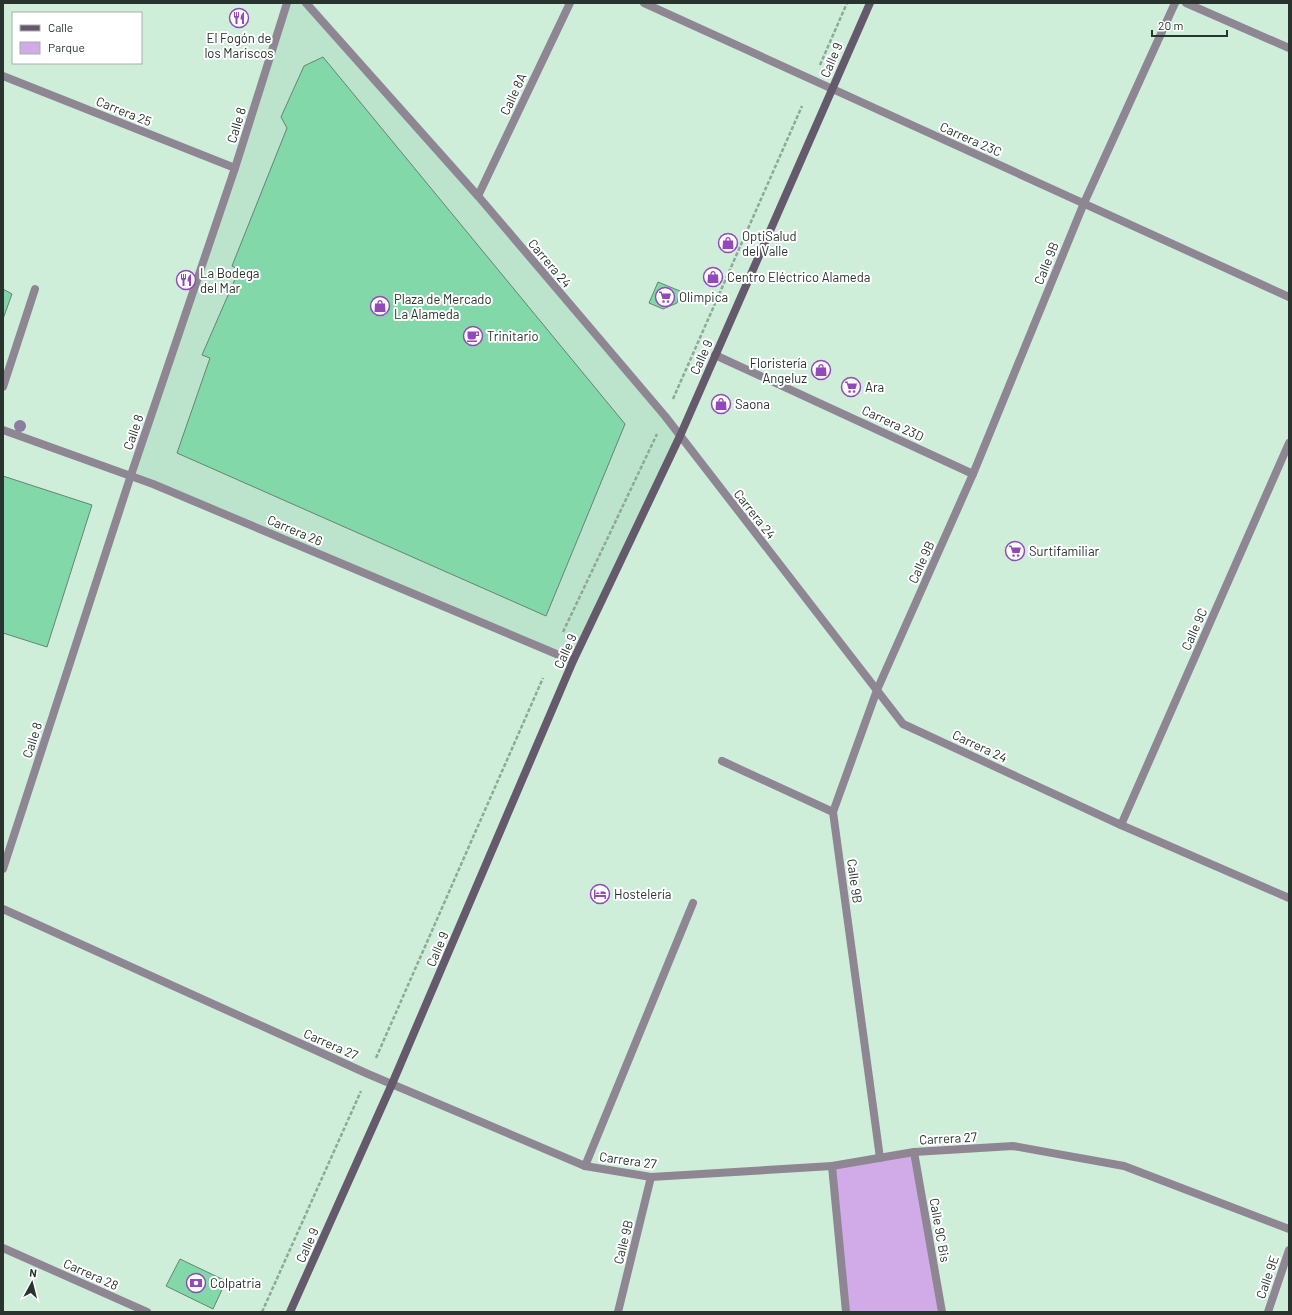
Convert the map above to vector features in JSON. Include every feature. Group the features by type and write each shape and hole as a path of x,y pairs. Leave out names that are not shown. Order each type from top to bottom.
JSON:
{"main road":[{"name":"Calle 9","path":"290,1312 392,1084 573,661 680,436 870,3"}],"street":[{"name":"Calle 8","path":"3,869 131,475 235,168 287,3"},
{"name":"Carrera 24","path":"306,3 478,196 665,416 903,724 1121,825 1289,898"},
{"name":"Calle 8A","path":"478,196 570,3"},
{"name":"Carrera 23C","path":"644,3 1289,297"},
{"name":"Calle 9B","path":"880,1158 833,812 877,690 973,474 1084,203 1176,3"},
{"path":"1186,3 1289,48"},
{"name":"Carrera 25","path":"3,76 235,168"},
{"path":"3,387 35,289"},
{"name":"Carrera 23D","path":"715,355 973,474"},
{"name":"Carrera 26","path":"3,430 131,475 573,661"},
{"name":"Calle 9C","path":"1121,825 1289,443"},
{"path":"722,761 833,812"},
{"path":"585,1166 693,903"},
{"name":"Carrera 27","path":"3,909 392,1084 585,1166 651,1177 832,1166 914,1152 1013,1146 1124,1166 1289,1229"},
{"name":"Calle 9C Bis","path":"914,1152 942,1312"},
{"path":"832,1166 846,1312"},
{"name":"Calle 9B","path":"618,1312 651,1177"},
{"name":"Carrera 28","path":"3,1248 147,1312"},
{"name":"Calle 9E","path":"1268,1312 1289,1250"}],"path":[{"path":"818,71 847,3"},
{"path":"563,632 665,416 802,106"},
{"path":"375,1059 543,678"},
{"path":"262,1312 361,1091"}],"shaded area":[{"name":"Plaza de Mercado La Alameda","path":"287,3 306,3 478,196 680,436 573,661 131,475"}],"green space":[{"path":"914,1152 942,1312 846,1312 832,1166"}],"building":[{"name":"Plaza de Mercado La Alameda","path":"323,57 625,424 546,616 177,453 210,358 202,355 239,270 232,266 287,128 281,117 304,66"},
{"name":"Olimpica","path":"658,282 680,291 677,303 663,309 649,303"},
{"path":"3,289 12,294 3,319"},
{"path":"3,476 92,505 47,647 3,633"},
{"name":"Colpatria","path":"180,1259 226,1281 213,1309 166,1286"}],"place":[{"name":"El Fogón de los Mariscos","path":"239,18"},
{"name":"OptiSalud del Valle","path":"728,243"},
{"name":"Centro Eléctrico Alameda","path":"713,277"},
{"name":"La Bodega del Mar","path":"186,280"},
{"name":"Olimpica","path":"665,297"},
{"name":"Plaza de Mercado La Alameda","path":"380,306"},
{"name":"Trinitario","path":"473,336"},
{"name":"Floristería Angeluz","path":"821,370"},
{"name":"Ara","path":"851,387"},
{"name":"Saona","path":"721,404"},
{"name":"Surtifamiliar","path":"1015,551"},
{"name":"Hostelería","path":"600,894"},
{"name":"Colpatria","path":"196,1283"}]}
